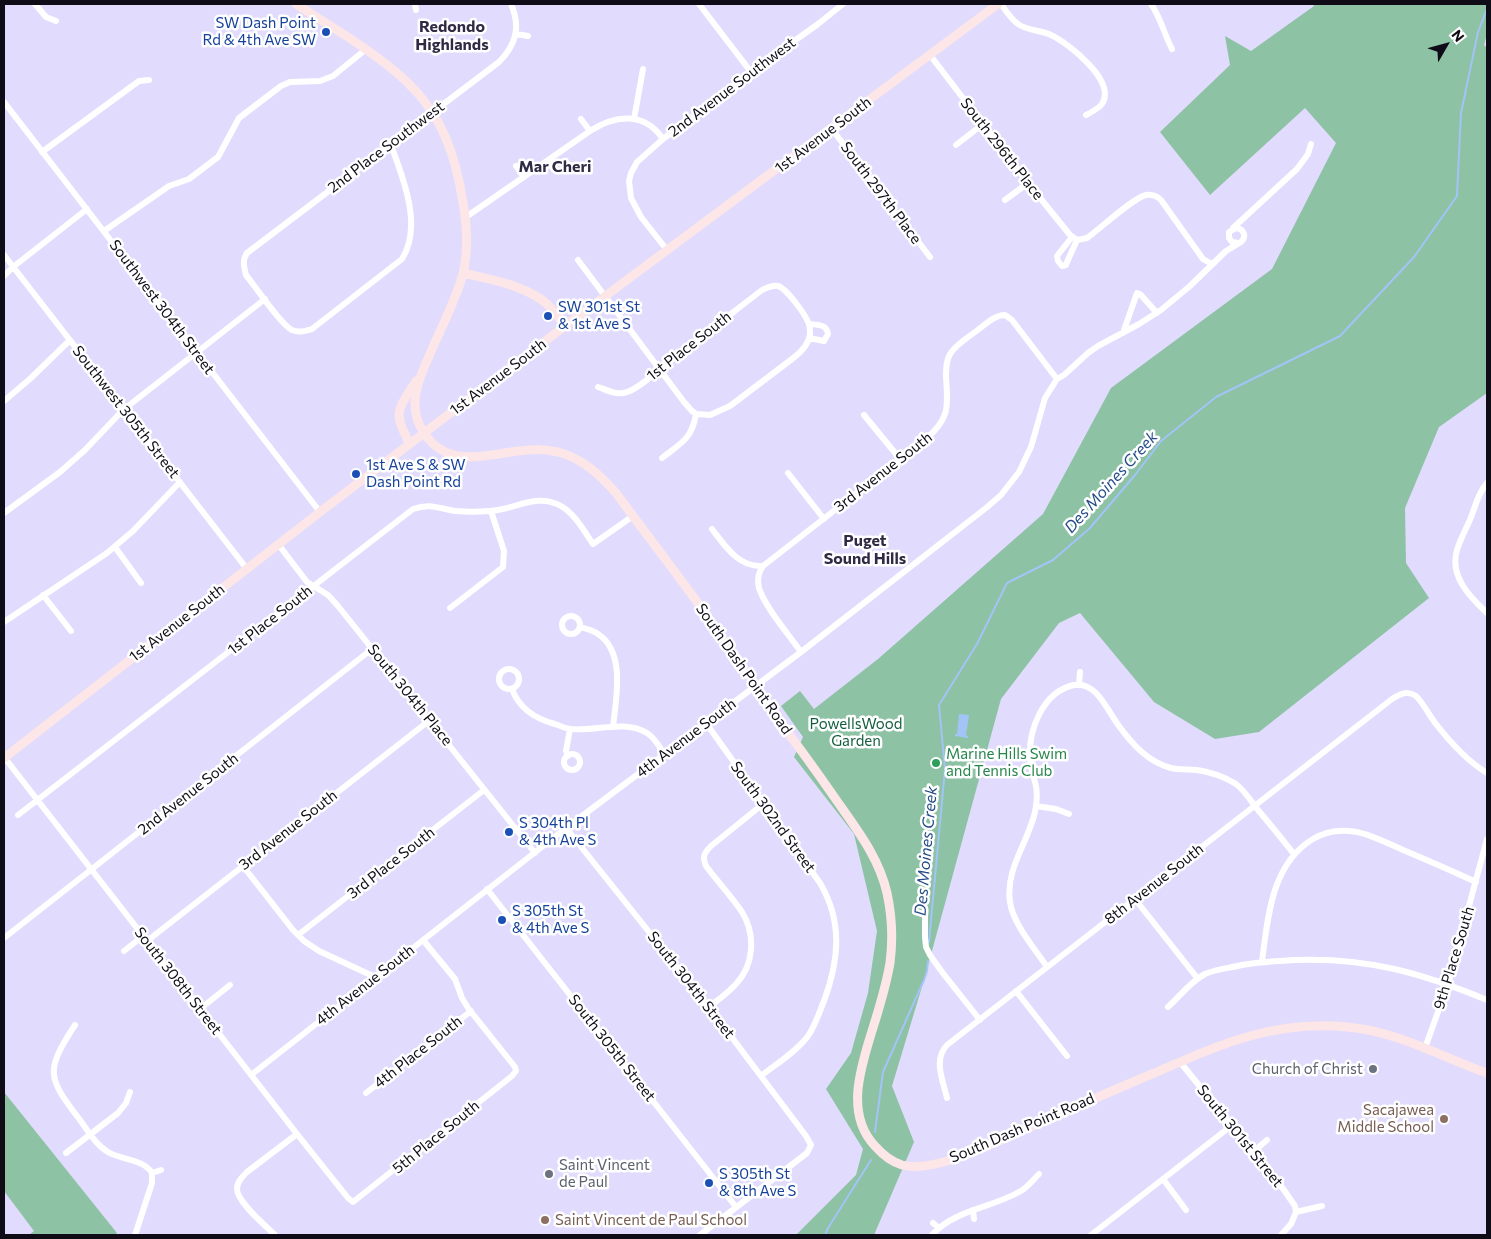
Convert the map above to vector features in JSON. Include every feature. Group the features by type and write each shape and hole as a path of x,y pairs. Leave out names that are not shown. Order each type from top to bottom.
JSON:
{"main road":[{"path":"296,4 365,50 408,83 432,112 446,138 460,180 466,217 463,273 452,304 424,368 403,402 399,413 402,430 410,444"},
{"name":"1st Avenue South","path":"4,757 278,544 565,326 999,4"},
{"path":"463,273 494,280 523,290 542,300 565,326"},
{"name":"South Dash Point Road","path":"424,368 416,388 415,411 425,433 446,453 454,456 479,457 530,449 559,452 588,465 603,478 707,615 865,841 877,862 883,878 891,920 892,950 887,976 862,1063 857,1098 861,1122 866,1135 881,1152 892,1160 903,1165 914,1166 949,1160 987,1146 1228,1042 1280,1028 1318,1025 1350,1027 1380,1033 1425,1048 1487,1073"}],"street":[{"path":"35,4 46,18 56,21"},
{"path":"511,4 517,22 516,34 528,36"},
{"path":"699,4 751,72"},
{"name":"2nd Avenue Southwest","path":"634,119 652,127 663,139 843,4"},
{"path":"999,4 1017,24 1044,32 1060,40 1095,71 1103,85 1104,98 1100,106 1086,115"},
{"path":"1151,4 1172,49"},
{"name":"2nd Place Southwest","path":"264,298 246,275 244,261 247,252 498,62 506,55 516,34"},
{"path":"104,231 169,186 189,179 218,157 239,118 281,86 290,82 327,79 365,50"},
{"name":"South 296th Place","path":"930,55 1028,183 1074,238 1087,238 1132,203 1148,194 1158,197 1199,254 1210,263 1214,263"},
{"path":"466,217 590,131 609,121 623,118 634,119 643,69"},
{"path":"42,152 140,81 149,80"},
{"name":"Southwest 304th Street","path":"4,102 320,512"},
{"path":"581,119 590,131"},
{"path":"956,145 983,124"},
{"name":"South 297th Place","path":"831,128 930,257"},
{"path":"663,139 637,162 631,173 629,185 631,198 637,211 667,250"},
{"path":"4,513 60,472 86,450 123,410 264,298 288,327 297,332 305,332 312,329 402,260 409,245 411,221 406,187 391,144"},
{"path":"1226,251 1229,244 1229,232 1296,169 1308,154 1311,144"},
{"path":"516,166 524,177"},
{"path":"1005,200 1028,183"},
{"path":"4,276 87,210"},
{"path":"1229,238 1232,242 1238,243 1243,240 1243,220 1246,215"},
{"path":"1233,228 1239,228 1243,232"},
{"name":"4th Avenue South","path":"251,1075 566,828 801,652 986,508 1011,483 1025,460 1031,447 1041,407 1057,379 1088,353 1157,313 1190,286 1226,251 1238,243"},
{"name":"Southwest 305th Street","path":"4,255 247,569"},
{"path":"578,260 659,369 689,408 696,414 710,415 730,406 796,356 804,348 809,336 809,324 824,326 828,330 824,341 809,336"},
{"name":"1st Place South","path":"598,386 614,393 627,392 641,384 762,290 770,286 783,288 806,316 809,324"},
{"path":"1124,332 1137,293 1157,313"},
{"name":"3rd Avenue South","path":"763,566 931,435 943,421 947,402 946,368 948,359 962,342 992,319 1003,315 1010,318 1057,379"},
{"path":"4,401 70,340"},
{"path":"662,458 689,435 694,426 696,414"},
{"path":"864,415 900,460"},
{"path":"788,473 824,519"},
{"path":"4,622 99,559 148,516 180,482"},
{"path":"1487,483 1477,497 1470,521 1458,549 1455,568 1458,578 1465,588 1487,613"},
{"name":"1st Place South","path":"18,815 413,509 424,506 456,511 492,511 536,500 548,501 570,513 594,544 633,516"},
{"path":"450,608 503,567 504,551 492,511"},
{"path":"712,529 730,551 742,561 750,565 763,566 758,575 761,593 801,652"},
{"name":"South 304th Place","path":"278,544 308,582 328,595 338,606 535,853"},
{"path":"115,546 141,583"},
{"path":"43,595 71,631"},
{"path":"580,627 593,631 602,637 614,655 617,666 617,679 613,727"},
{"name":"2nd Avenue South","path":"4,938 372,649"},
{"path":"1079,685 1080,672"},
{"path":"1047,968 1019,925 1012,910 1009,894 1013,868 1027,836 1036,806 1036,788 1030,761 1034,726 1038,716 1053,697 1068,687 1079,685 1089,687 1097,694 1126,734 1142,752 1159,764 1171,768 1200,771 1236,784 1246,793 1294,854"},
{"path":"512,689 516,698 532,714 543,721 570,729 613,727 642,730 649,734 664,754"},
{"name":"8th Avenue South","path":"947,1098 940,1070 940,1061 941,1053 948,1045 1387,702 1400,694 1413,694 1418,698 1436,724 1452,742 1466,757 1487,772"},
{"name":"3rd Avenue South","path":"124,951 145,939 243,866 430,720"},
{"name":"South 302nd Street","path":"706,724 820,884 834,915 837,935 835,960 816,1022 808,1036 797,1048 761,1076"},
{"path":"568,756 566,751 570,729"},
{"name":"South 308th Street","path":"4,757 297,1134 348,1198 355,1202"},
{"name":"3rd Place South","path":"298,935 484,790"},
{"path":"709,1007 732,988 744,972 752,942 743,914 706,866 704,857 716,842 763,804"},
{"path":"1036,806 1056,809 1068,814"},
{"name":"South 304th Street","path":"566,828 709,1007 811,1145 807,1153 736,1207"},
{"path":"1262,961 1268,916 1286,864 1294,854 1318,836 1335,831 1350,831 1380,840 1476,882"},
{"name":"9th Place South","path":"1425,1048 1448,984 1487,838"},
{"path":"243,866 298,935 319,951 375,977"},
{"name":"South 305th Street","path":"487,889 736,1207"},
{"path":"1135,899 1198,979"},
{"path":"925,908 925,942 930,955 980,1020"},
{"path":"423,940 455,979 470,1011"},
{"path":"1168,1007 1190,984 1207,973 1262,961 1304,960 1356,962 1398,969 1448,984 1487,1000"},
{"path":"200,1009 230,985"},
{"path":"1016,991 1067,1056"},
{"name":"5th Place South","path":"355,1202 512,1076 516,1070 470,1011"},
{"name":"4th Place South","path":"366,1093 470,1011"},
{"path":"75,1025 57,1054 50,1071 59,1092 91,1134 108,1152 145,1166 152,1173 152,1183 136,1235"},
{"name":"South 301st Street","path":"1180,1062 1291,1200 1296,1212"},
{"path":"66,1153 121,1111 130,1092"},
{"path":"1091,1235 1231,1126"},
{"path":"275,1235 242,1200 237,1191 238,1184 241,1178 249,1171 297,1134"},
{"path":"1253,1152 1268,1140"},
{"path":"152,1173 161,1170"},
{"path":"932,1235 939,1228 973,1210 1017,1194 1039,1174"},
{"path":"1163,1179 1186,1210"},
{"path":"1281,1235 1291,1224 1296,1212 1322,1206"},
{"path":"700,1235 736,1207"},
{"path":"973,1210 974,1219"},
{"path":"933,1222 939,1228"}],"green space":[{"name":"PowellsWood Garden","path":"1313,4 1487,4 1487,34 1484,45 1487,48 1487,393 1439,427 1405,508 1406,563 1429,598 1259,732 1215,739 1154,702 1080,613 1059,623 1001,699 924,980 892,1086 914,1142 874,1235 796,1235 856,1175 863,1149 826,1089 851,1053 868,993 877,931 854,834 794,757 803,737 781,706 800,691 814,709 878,659 1043,514 1111,388 1272,269 1336,143 1305,108 1210,195 1160,132 1230,65 1225,36 1251,51 1314,6"},
{"path":"4,1092 117,1233 115,1235 29,1235 34,1231 4,1191"}],"water":[{"path":"959,714 969,715 966,735 968,738 955,736 957,734"}],"waterway":[{"name":"Des Moines Creek","path":"929,942 945,769 939,705 977,644 1007,583 1053,560 1090,528 1161,441 1216,397 1340,336 1414,257 1457,196 1461,113 1478,32 1487,9"},
{"name":"Des Moines Creek","path":"875,1132 883,1072 924,980 928,961"},
{"name":"Des Moines Creek","path":"825,1235 871,1160"}],"place":[{"name":"SW Dash Point Rd & 4th Ave SW","path":"326,32"},
{"name":"SW 301st St & 1st Ave S","path":"548,316"},
{"name":"1st Ave S & SW Dash Point Rd","path":"356,474"},
{"name":"Marine Hills Swim and Tennis Club","path":"936,763"},
{"name":"S 304th Pl & 4th Ave S","path":"509,832"},
{"name":"S 305th St & 4th Ave S","path":"502,920"},
{"name":"Church of Christ","path":"1373,1069"},
{"name":"Sacajawea Middle School","path":"1444,1119"},
{"name":"Saint Vincent de Paul","path":"549,1174"},
{"name":"S 305th St & 8th Ave S","path":"709,1183"},
{"name":"Saint Vincent de Paul School","path":"545,1220"}],"district":[{"name":"Redondo Highlands","path":"452,36"},
{"name":"Mar Cheri","path":"555,167"},
{"name":"Puget Sound Hills","path":"865,550"}]}
